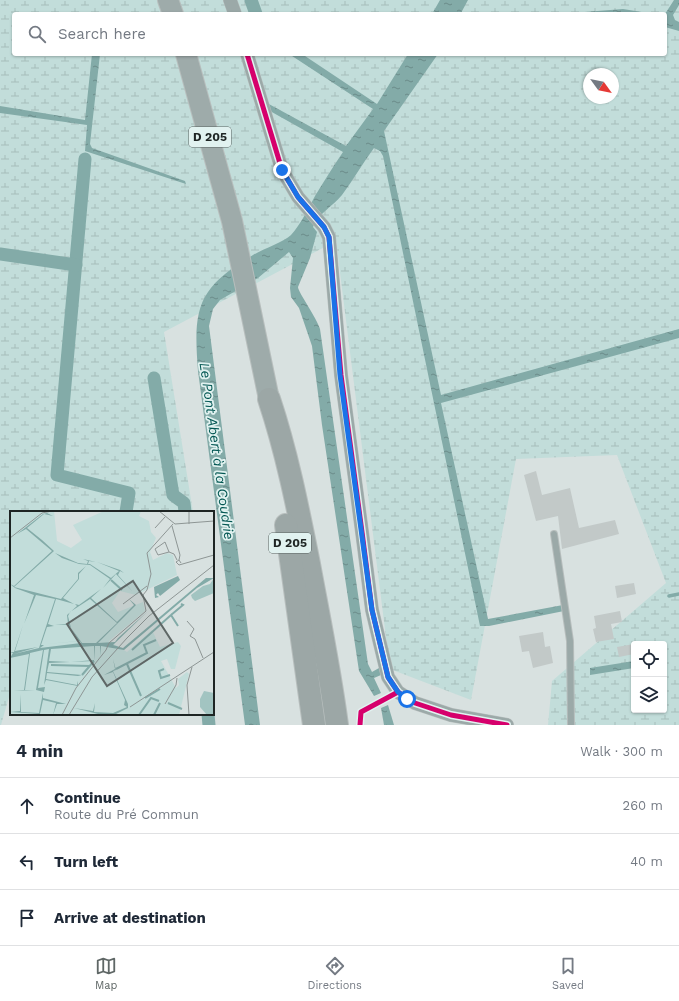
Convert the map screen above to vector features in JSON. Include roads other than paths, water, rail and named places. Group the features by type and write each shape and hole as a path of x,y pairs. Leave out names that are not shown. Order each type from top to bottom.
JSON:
{"highway":[{"name":"D 205","path":"269,399 271,432 289,540 314,725"},
{"name":"D 205","path":"269,399 279,430 303,534 330,672 337,725"}],"main road":[{"path":"168,0 172,12"},
{"name":"D 205","path":"187,56 232,221 269,399"}],"street":[{"path":"230,0 234,12"},
{"path":"248,56 282,170 298,197 324,227 329,237 340,375 372,610 388,677 398,692 415,703 451,715 507,725"}],"lane":[{"path":"554,534 570,641 571,725"}],"water":[{"path":"440,0 468,0 462,12 433,12"},
{"path":"674,0 679,0 679,5 673,15 675,20 679,22 679,31 667,28 666,12"},
{"path":"623,9 642,12 585,12"},
{"path":"92,56 100,56 90,144 92,148 185,181 186,184 85,151 87,125 0,113 0,106 85,120"},
{"name":"Le Pont Abert à la Coudrie","path":"292,56 305,56 377,104 407,56 437,56 384,131 441,395 679,329 679,338 441,403 488,619 563,605 564,611 489,626 480,626 383,156 380,151 374,148 342,195 323,213 313,227 317,232 310,258 298,287 320,329 368,664 372,672 379,668 381,675 374,678 381,693 374,696 359,671 322,425 312,346 299,308 291,297 290,288 293,258 289,252 258,278 220,300 213,309 209,326 260,725 245,725 198,371 198,315 210,290 220,278 253,255 284,240 295,231 343,152 270,111 267,103 346,146 373,109"},
{"path":"631,661 631,668 590,675 590,668"},
{"path":"388,705 394,725 384,725 381,708"}],"waterway":[{"path":"251,0 255,12"},
{"path":"85,159 57,475 129,493 126,511"},
{"path":"0,254 76,265"},
{"path":"154,378 173,495 184,503 185,511"},
{"path":"669,596 679,594"},
{"path":"208,715 209,725"}]}
